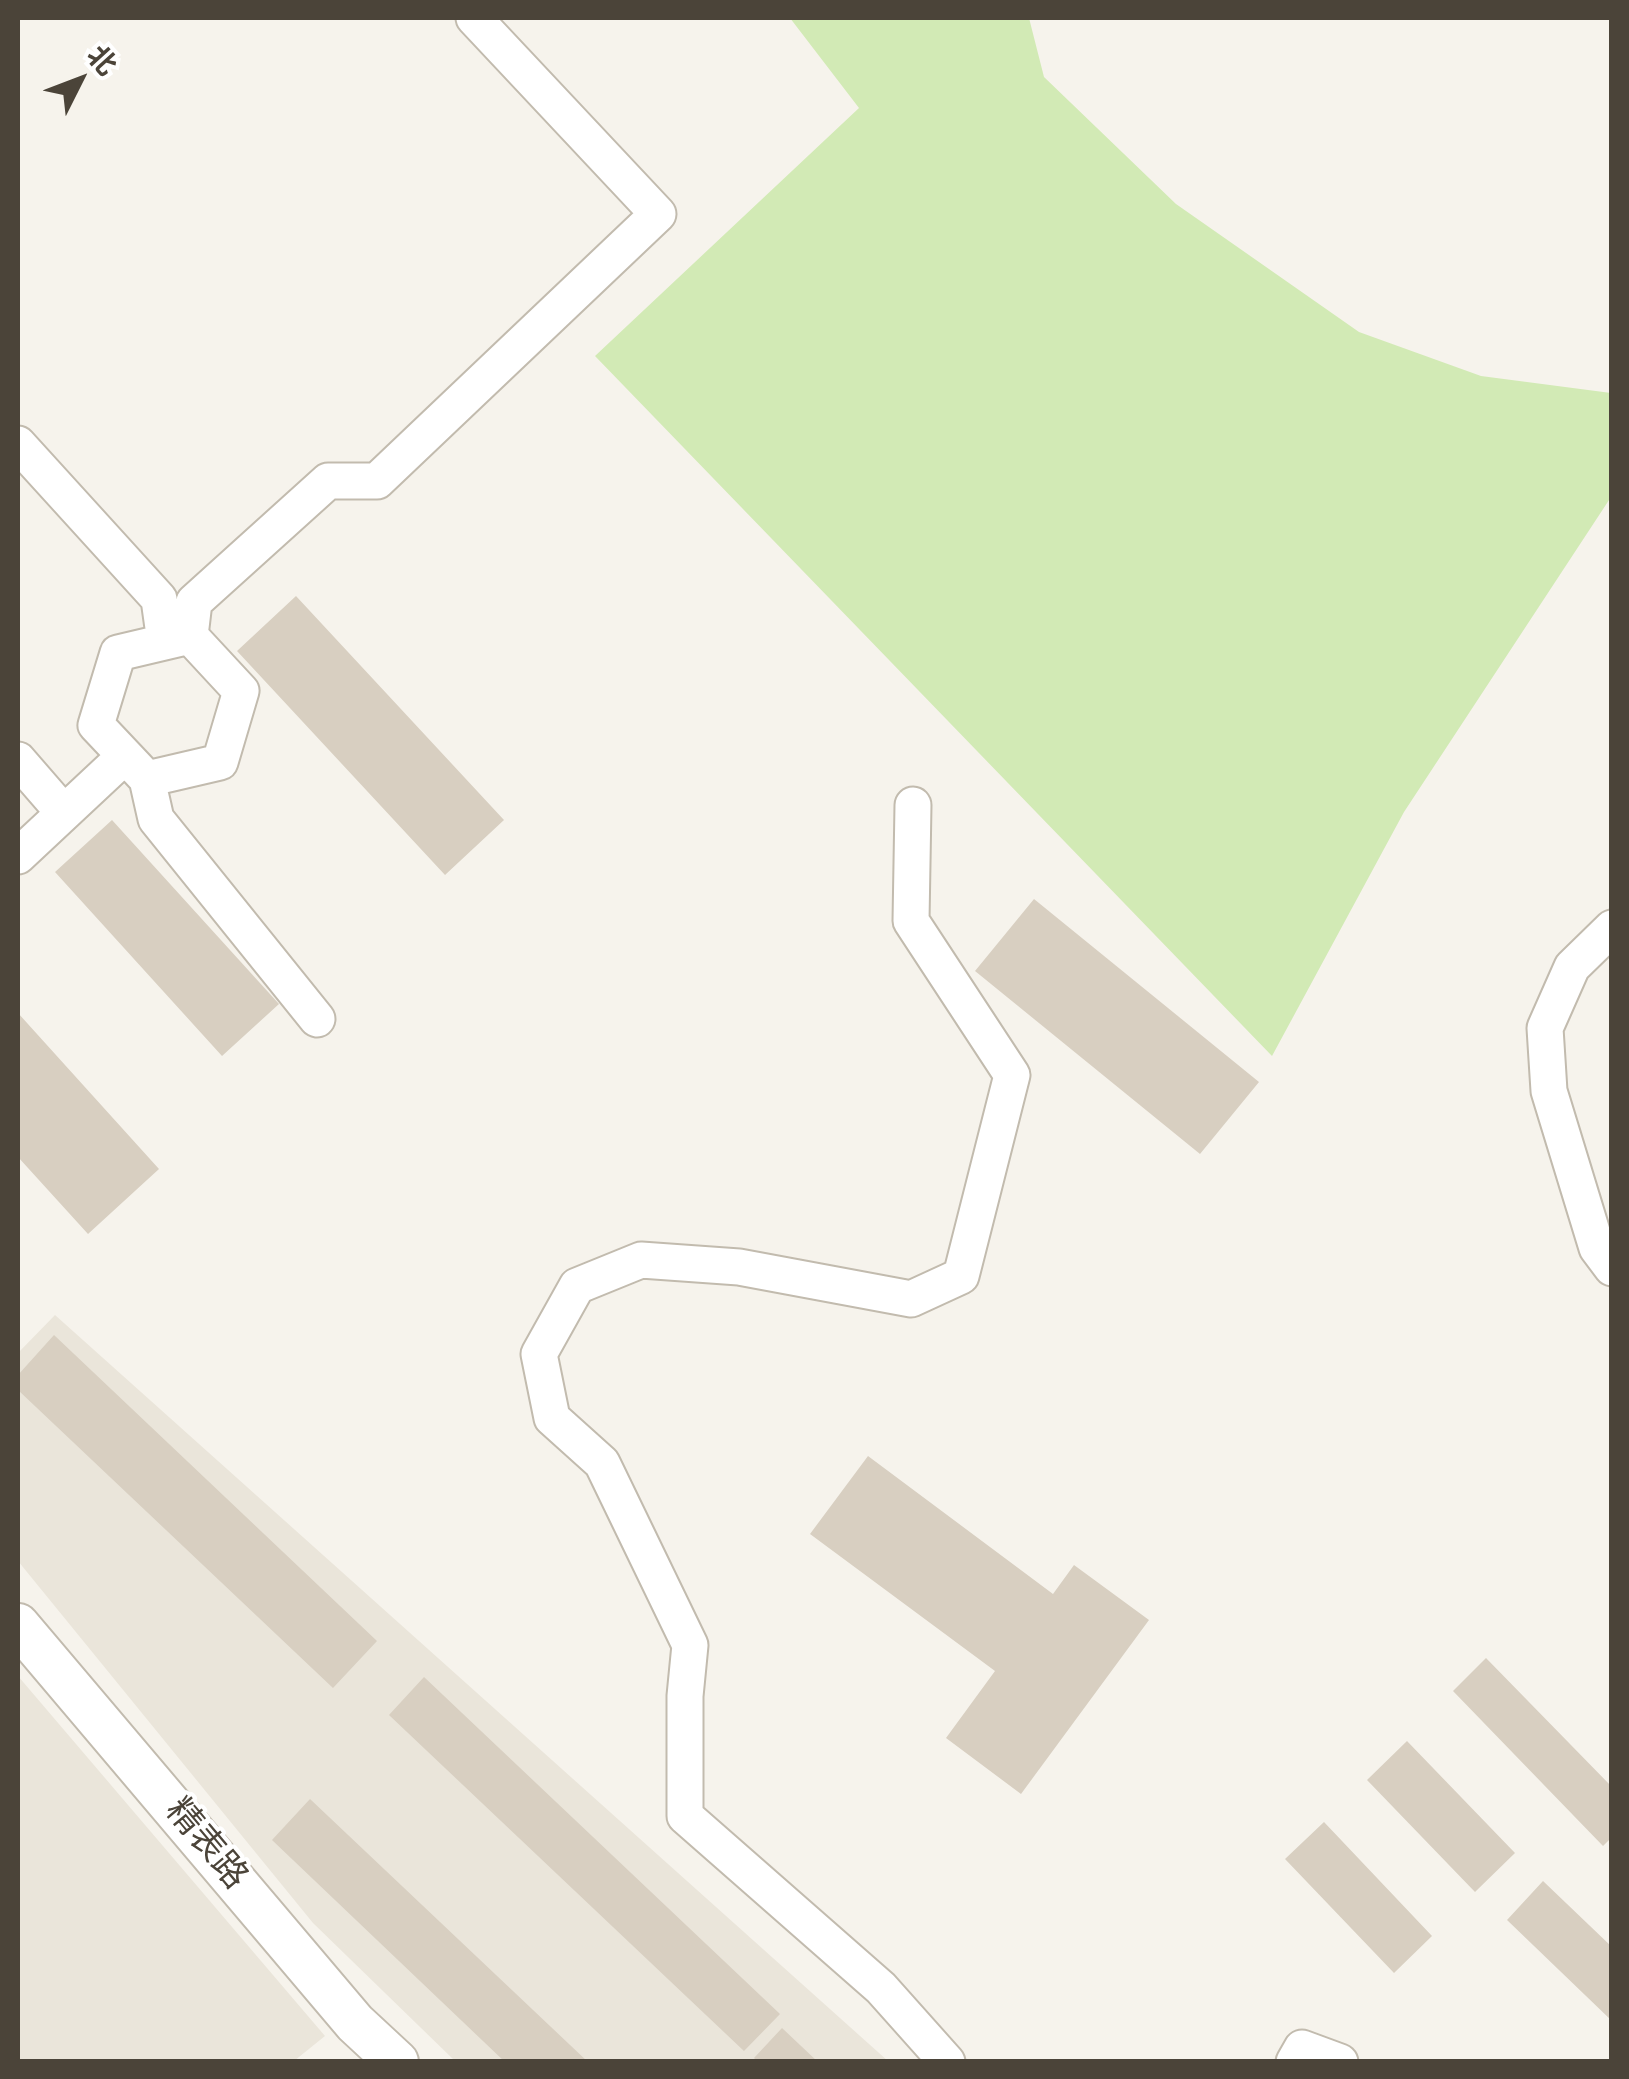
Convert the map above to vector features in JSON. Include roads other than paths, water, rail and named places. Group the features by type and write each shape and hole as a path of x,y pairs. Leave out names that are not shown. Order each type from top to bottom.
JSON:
{"street":[{"path":"177,639 194,602 314,493 328,481 378,481 658,214 474,18"},
{"path":"18,444 159,599 177,639 241,691 220,762 136,767 64,813 18,856"},
{"path":"177,639 118,653 96,725 136,767 156,819 317,1019"},
{"path":"18,760 64,813"},
{"path":"913,805 912,921 1012,1075 961,1276 911,1299 739,1267 641,1260 578,1286 539,1354 552,1418 602,1464 690,1645 685,1696 685,1816 880,1988 947,2062"},
{"path":"1612,928 1572,967 1546,1028 1549,1091 1596,1248 1612,1268"},
{"name":"精表路","path":"18,1625 355,2023 396,2062"},
{"path":"1294,2062 1302,2048 1340,2062"}]}
